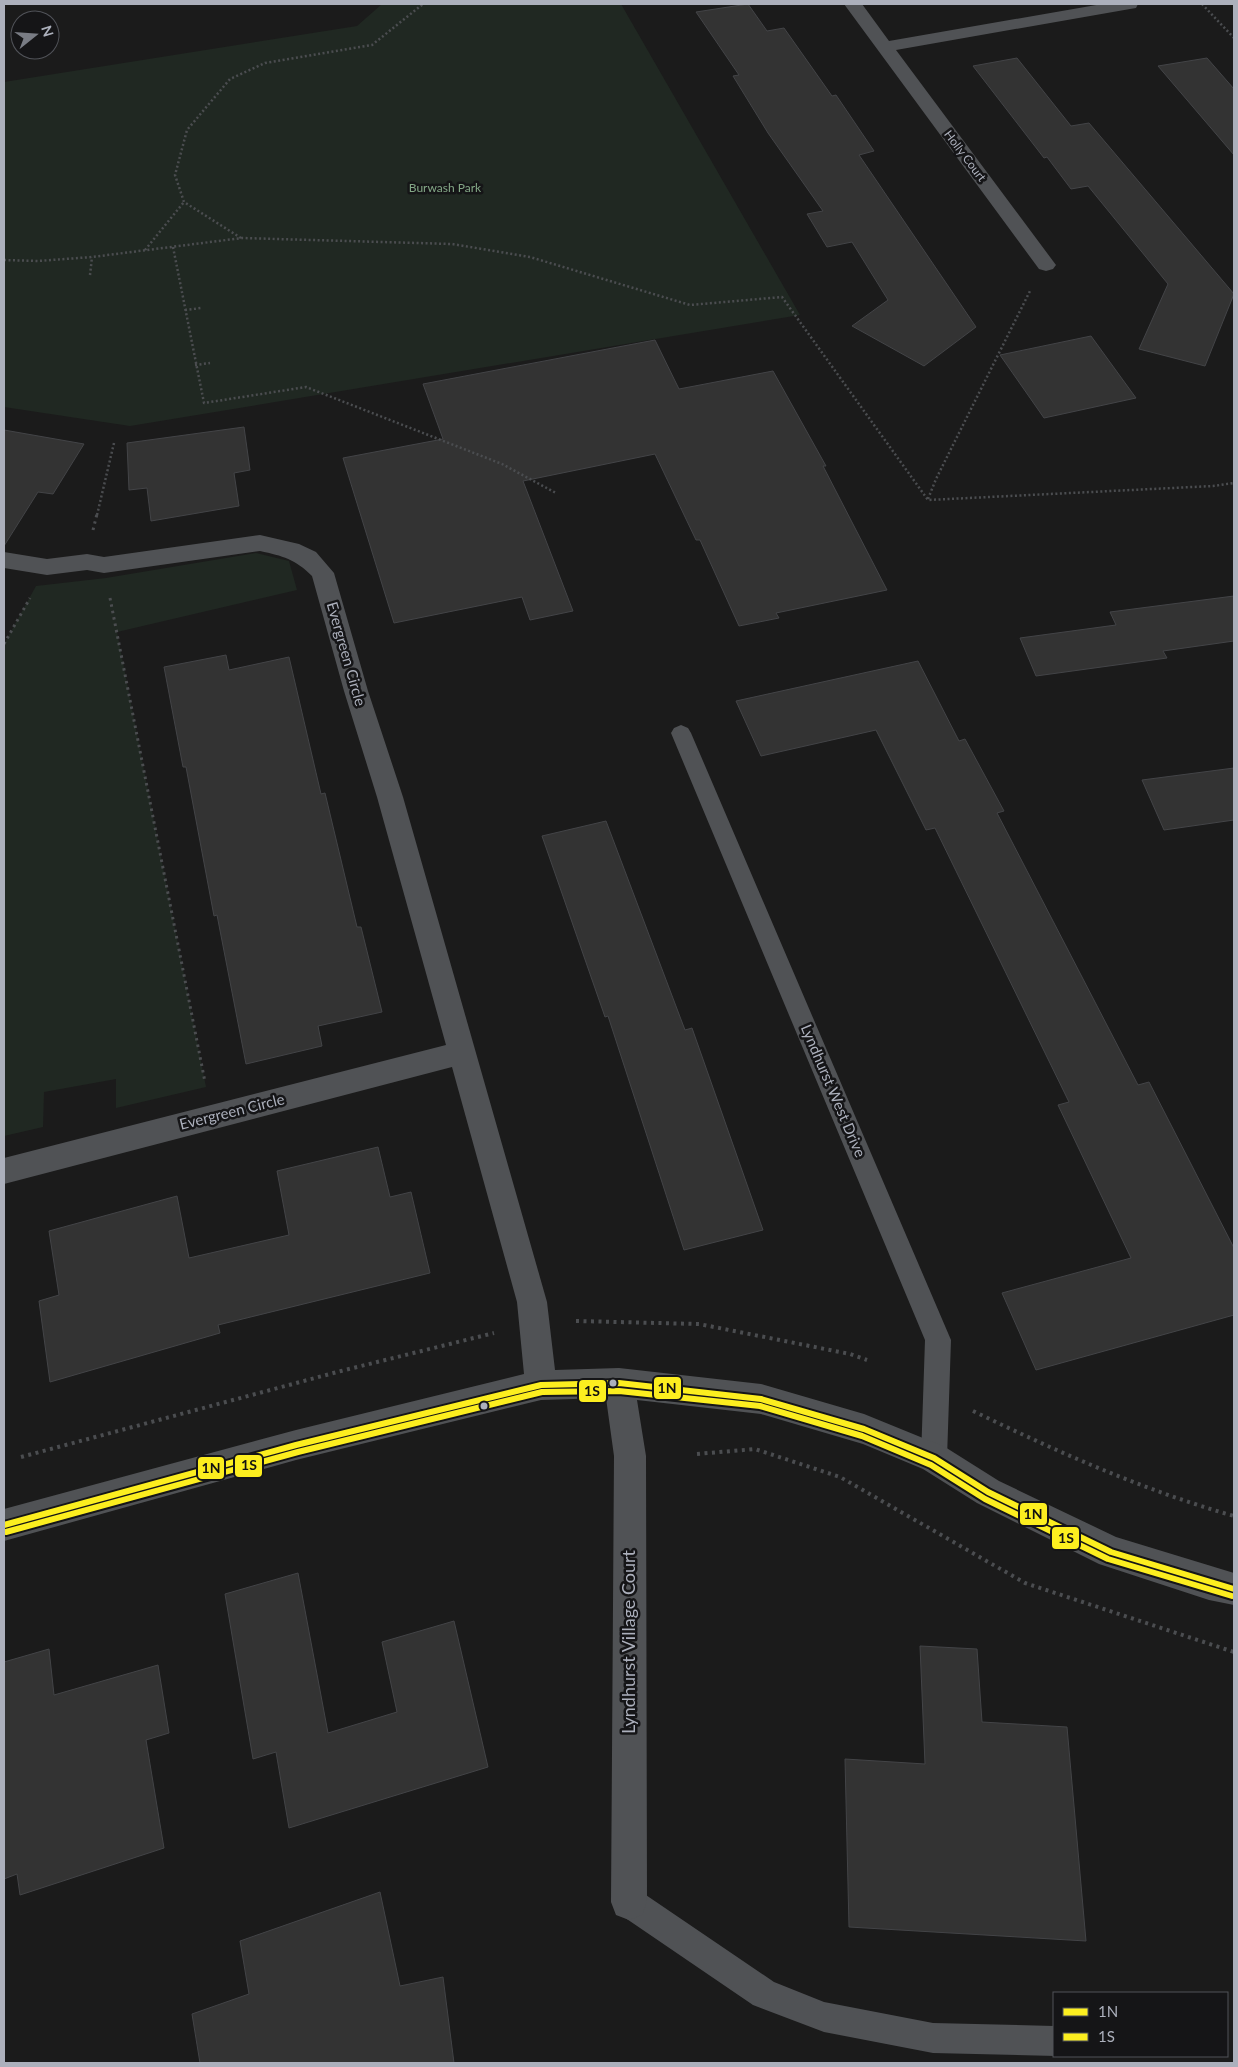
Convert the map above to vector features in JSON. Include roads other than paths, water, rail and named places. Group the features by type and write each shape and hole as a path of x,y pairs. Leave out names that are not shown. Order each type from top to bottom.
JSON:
{"street":[{"name":"Holly Court","path":"853,4 1046,265"},
{"path":"885,47 1130,4"},
{"name":"Evergreen Circle","path":"4,560 47,567 95,564 260,543 291,550 308,558 323,572 356,691 390,798 532,1302 541,1385"},
{"name":"Evergreen Circle","path":"4,1170 461,1054"},
{"path":"4,1525 296,1444 541,1385 619,1383 761,1400 864,1429 934,1458 988,1492 1111,1552 1234,1589"},
{"name":"Lyndhurst Village Court","path":"619,1383 630,1456 629,1902"}],"lane":[{"name":"Lyndhurst West Drive","path":"681,733 938,1340 934,1458"},
{"path":"629,1902 764,1994 824,2017 933,2038 1053,2041"}],"park label":[{"name":"Burwash Park","path":"445,188"}]}
